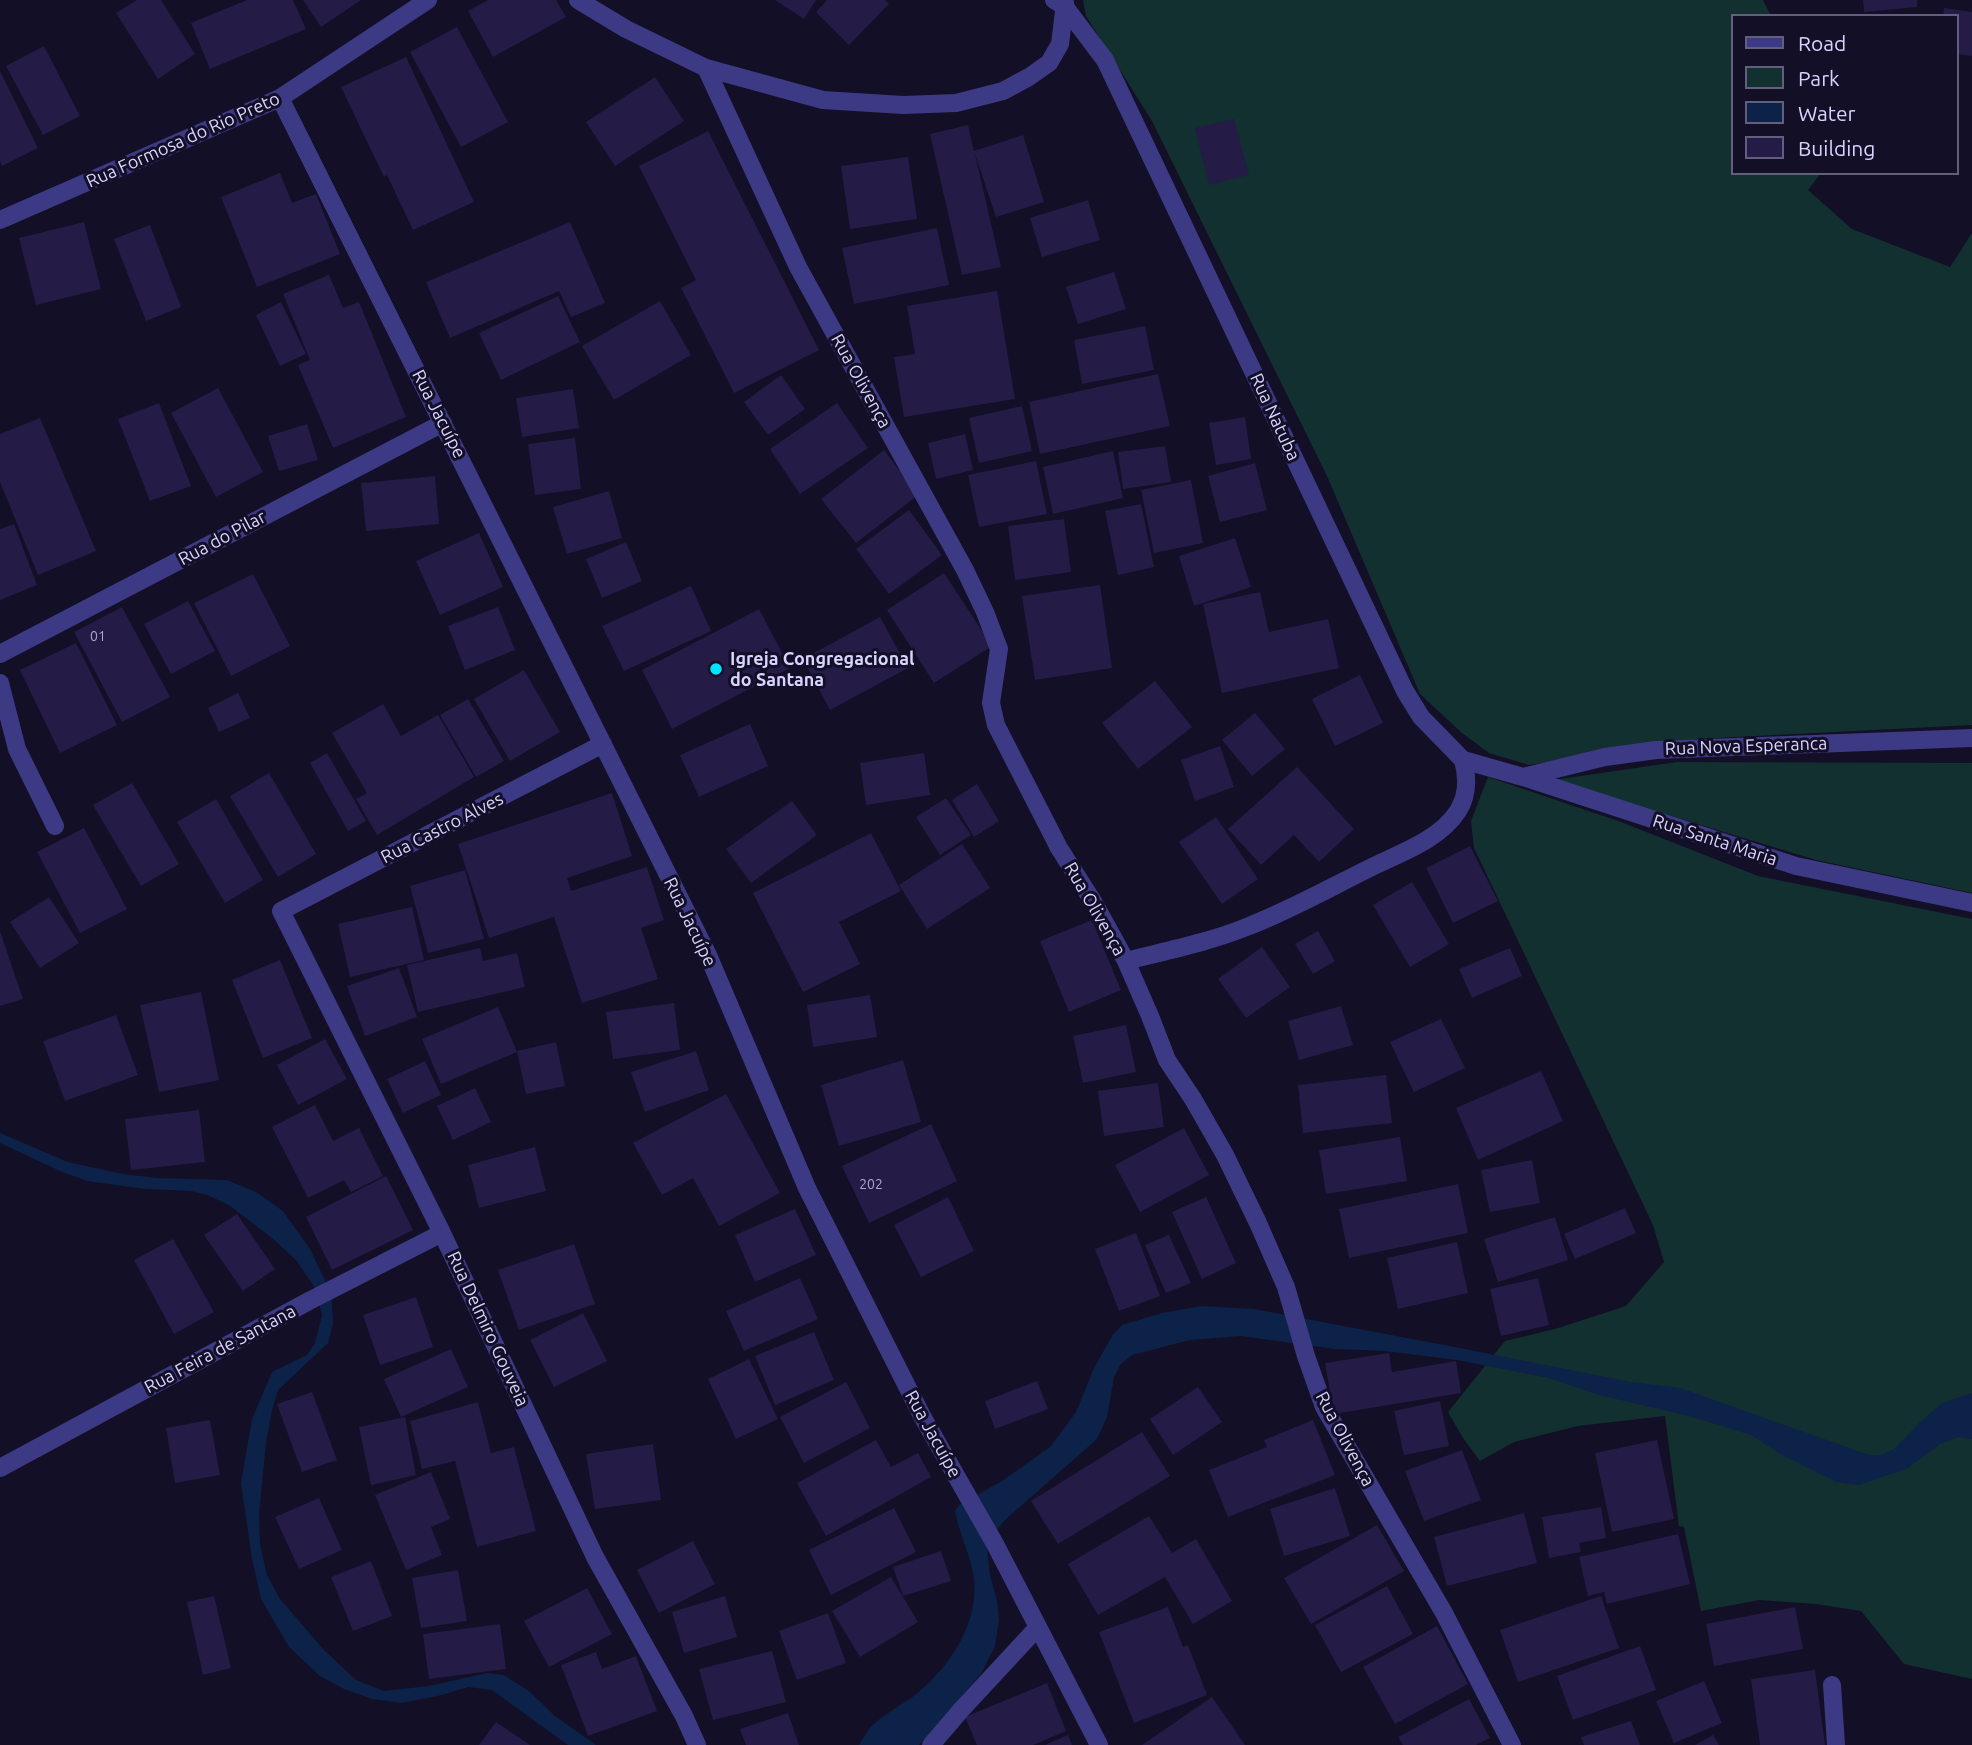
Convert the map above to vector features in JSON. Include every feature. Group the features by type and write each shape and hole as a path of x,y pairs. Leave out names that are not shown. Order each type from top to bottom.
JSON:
{"street":[{"name":"Rua Formosa do Rio Preto","path":"0,220 280,98 428,0"},
{"path":"578,0 626,29 706,68 823,100 903,105 956,103 1003,91 1029,77 1049,62 1060,44 1062,2"},
{"name":"Rua Natuba","path":"1062,2 1105,60 1405,691 1421,717 1463,760"},
{"name":"Rua Olivença","path":"706,68 798,267 965,570 985,612 999,649 990,703 996,725 1059,848 1126,961 1167,1060 1225,1156 1258,1223 1289,1298 1324,1407 1444,1613 1512,1745"},
{"name":"Rua Jacuípe","path":"280,98 708,955 807,1188 922,1416 995,1544 1099,1745"},
{"name":"Rua do Pilar","path":"0,654 443,422"},
{"path":"0,682 17,750 55,826"},
{"name":"Rua Nova Esperanca","path":"1523,777 1605,757 1656,750 1972,738"},
{"name":"Rua Castro Alves","path":"281,911 603,744"},
{"path":"1126,961 1243,928 1292,907 1422,842 1446,827 1459,810 1466,791 1467,776 1463,760"},
{"name":"Rua Santa Maria","path":"1463,760 1796,866 1972,903"},
{"name":"Rua Delmiro Gouveia","path":"281,911 442,1233 596,1557 684,1716 697,1745"},
{"name":"Rua Feira de Santana","path":"0,1468 340,1284 442,1233"},
{"path":"932,1745 1038,1628"},
{"path":"1832,1685 1836,1745"}],"green space":[{"path":"1083,0 1763,0 1770,14 1730,14 1730,175 1819,175 1808,190 1852,229 1950,267 1972,233 1972,725 1697,739 1529,765 1489,753 1462,733 1420,694 1327,476 1152,121 1086,16"},
{"path":"1677,762 1972,763 1972,893 1816,860 1553,780"},
{"path":"1488,777 1621,822 1758,876 1972,919 1972,1679 1904,1664 1861,1611 1816,1604 1759,1600 1701,1611 1684,1527 1679,1526 1665,1416 1578,1426 1514,1442 1480,1461 1448,1412 1505,1341 1555,1329 1626,1306 1664,1262 1653,1225 1474,848 1471,821"}],"water":[{"path":"0,1133 68,1162 123,1174 227,1180 256,1192 283,1211 310,1249 331,1293 333,1323 328,1343 278,1390 266,1442 259,1515 260,1545 267,1575 280,1599 324,1650 356,1680 384,1691 429,1686 487,1673 504,1675 529,1691 555,1716 596,1745 568,1745 492,1690 468,1687 402,1703 372,1699 344,1689 320,1676 289,1647 261,1599 241,1483 252,1419 272,1372 307,1355 315,1343 322,1315 315,1288 296,1260 229,1205 191,1191 145,1189 87,1181 0,1143"},
{"path":"1201,1306 1254,1309 1631,1382 1680,1388 1869,1455 1881,1455 1894,1449 1942,1403 1972,1393 1972,1439 1959,1437 1940,1444 1908,1468 1859,1485 1836,1482 1782,1455 1751,1435 1689,1416 1599,1395 1549,1378 1457,1360 1385,1351 1335,1349 1241,1336 1190,1340 1132,1355 1121,1364 1114,1377 1107,1417 1097,1439 1005,1520 992,1535 987,1548 999,1620 995,1646 981,1674 919,1745 859,1745 873,1725 915,1695 940,1671 968,1625 975,1591 971,1565 955,1511 959,1505 1002,1481 1050,1447 1076,1412 1094,1368 1112,1336 1122,1325 1162,1313"}],"building":[{"path":"137,0 161,0 195,54 158,79 116,13"},
{"path":"247,0 293,0 306,29 210,69 191,23"},
{"path":"303,0 361,0 321,27"},
{"path":"488,0 556,0 566,17 493,57 468,11"},
{"path":"775,0 816,0 804,19"},
{"path":"827,0 885,0 889,4 849,45 816,12"},
{"path":"1863,0 1917,0 1917,7 1864,12"},
{"path":"1944,8 1972,12 1972,56 1958,54 1958,14 1943,14"},
{"path":"457,27 508,122 461,147 410,52"},
{"path":"44,46 80,116 43,135 6,66"},
{"path":"406,57 474,202 413,230 341,87"},
{"path":"0,71 38,148 2,166 0,161"},
{"path":"655,77 684,121 615,166 586,122"},
{"path":"1234,119 1249,175 1209,185 1195,128"},
{"path":"968,125 974,151 1023,135 1044,202 996,217 975,154 1001,267 962,275 930,134"},
{"path":"708,131 819,350 734,393 681,288 696,280 639,166"},
{"path":"908,157 917,219 850,229 841,166"},
{"path":"280,173 292,203 316,194 340,254 257,287 221,197"},
{"path":"1088,200 1100,240 1042,257 1030,218"},
{"path":"84,222 101,289 36,305 19,238"},
{"path":"570,222 605,303 571,317 559,291 450,338 426,282"},
{"path":"150,225 181,307 146,321 114,239"},
{"path":"937,228 949,285 854,304 842,248"},
{"path":"1114,272 1126,309 1078,324 1066,287"},
{"path":"329,275 343,308 359,302 406,417 333,448 298,365 310,360 283,294"},
{"path":"997,291 1015,399 904,417 894,357 915,354 907,306"},
{"path":"558,296 580,342 501,380 479,333"},
{"path":"660,301 691,355 614,400 582,346"},
{"path":"281,302 306,354 280,366 256,315"},
{"path":"1145,326 1154,370 1082,384 1074,340"},
{"path":"1158,374 1170,426 1040,454 1029,402"},
{"path":"781,375 805,409 768,435 744,402"},
{"path":"218,388 263,472 216,497 171,413"},
{"path":"573,389 579,428 522,437 516,398"},
{"path":"159,403 191,486 150,501 118,419"},
{"path":"837,403 868,448 800,494 770,449"},
{"path":"1022,406 1032,451 979,463 969,418"},
{"path":"1245,417 1251,459 1216,465 1209,423"},
{"path":"40,418 96,551 38,575 0,482 0,434"},
{"path":"307,424 318,460 279,471 268,436"},
{"path":"965,434 973,470 936,479 928,443"},
{"path":"575,438 581,489 535,495 528,444"},
{"path":"1165,446 1171,482 1123,489 1118,452"},
{"path":"884,450 918,495 856,543 821,499"},
{"path":"1113,451 1123,498 1053,514 1043,467"},
{"path":"1036,461 1047,514 979,527 968,475"},
{"path":"1255,463 1267,510 1220,522 1208,476"},
{"path":"435,476 439,524 366,531 361,483"},
{"path":"1191,480 1203,543 1154,553 1141,490"},
{"path":"609,491 622,538 567,554 553,507"},
{"path":"1141,504 1154,567 1118,575 1105,511"},
{"path":"909,510 942,555 889,594 856,549"},
{"path":"1064,519 1071,572 1015,580 1008,526"},
{"path":"14,524 37,585 0,600 0,529"},
{"path":"479,533 503,587 440,615 416,561"},
{"path":"1235,538 1251,587 1194,606 1179,556"},
{"path":"626,542 642,581 602,598 586,559"},
{"path":"944,573 992,646 934,683 887,610"},
{"path":"253,574 290,646 231,676 194,603"},
{"path":"1100,585 1112,668 1035,680 1022,596"},
{"path":"691,586 711,631 624,671 602,626"},
{"path":"1260,592 1269,632 1328,619 1339,668 1222,693 1203,604"},
{"path":"188,601 215,651 171,674 144,624"},
{"path":"122,607 170,697 122,722 74,632"},
{"path":"498,607 515,650 465,670 448,626"},
{"name":"Igreja Congregacional do Santana","path":"759,609 790,668 672,729 642,670"},
{"path":"880,617 908,668 830,710 803,659"},
{"path":"76,643 117,725 60,753 20,670"},
{"path":"524,670 560,732 510,761 474,699"},
{"path":"1360,675 1383,723 1335,746 1312,699"},
{"path":"1155,681 1192,727 1138,769 1102,723"},
{"path":"238,693 250,718 219,732 208,708"},
{"path":"468,699 504,761 476,777 440,715"},
{"path":"383,704 401,736 438,715 474,777 377,835 356,799 367,793 332,733"},
{"path":"1255,713 1285,749 1252,776 1222,740"},
{"path":"750,724 768,766 699,797 680,755"},
{"path":"1220,746 1234,787 1195,801 1181,760"},
{"path":"327,753 366,821 348,831 310,763"},
{"path":"924,753 930,795 866,805 860,763"},
{"path":"1297,767 1354,829 1319,862 1294,835 1261,865 1228,829"},
{"path":"269,773 316,854 278,877 230,796"},
{"path":"132,783 179,864 141,886 93,805"},
{"path":"977,784 999,821 974,837 952,800"},
{"path":"612,793 632,856 567,878 571,891 647,867 664,920 641,928 658,979 582,1003 554,917 489,938 458,844"},
{"path":"946,798 971,835 940,855 916,817"},
{"path":"216,799 263,880 225,903 177,822"},
{"path":"792,801 817,835 751,883 726,849"},
{"path":"1216,817 1258,879 1222,904 1179,842"},
{"path":"84,828 127,909 80,933 37,852"},
{"path":"871,833 901,891 839,922 860,964 803,992 753,893"},
{"path":"962,844 990,888 927,929 899,885"},
{"path":"1470,846 1498,901 1453,923 1426,868"},
{"path":"465,870 484,939 428,953 410,886"},
{"path":"1412,882 1449,944 1410,967 1373,905"},
{"path":"49,897 79,943 40,968 10,922"},
{"path":"412,907 424,960 350,977 338,924"},
{"path":"1092,920 1121,990 1069,1012 1040,941"},
{"path":"0,931 23,999 0,1006"},
{"path":"1318,931 1335,961 1313,974 1295,944"},
{"path":"1262,947 1290,987 1246,1018 1218,979"},
{"path":"480,948 483,961 517,953 525,987 418,1012 407,965"},
{"path":"1510,948 1522,976 1472,998 1459,969"},
{"path":"280,960 312,1038 263,1058 232,980"},
{"path":"399,968 417,1017 365,1036 347,986"},
{"path":"201,992 219,1080 159,1092 140,1005"},
{"path":"870,995 877,1037 813,1047 807,1005"},
{"path":"674,1003 680,1050 613,1059 606,1012"},
{"path":"1341,1006 1353,1045 1299,1060 1288,1021"},
{"path":"498,1007 517,1052 441,1084 422,1039"},
{"path":"116,1015 138,1075 65,1101 43,1041"},
{"path":"1441,1019 1465,1068 1414,1092 1390,1042"},
{"path":"1126,1025 1136,1072 1083,1083 1073,1036"},
{"path":"325,1039 347,1079 298,1105 277,1065"},
{"path":"556,1042 565,1086 526,1094 517,1051"},
{"path":"696,1051 709,1090 645,1112 631,1072"},
{"path":"903,1060 921,1122 839,1146 821,1085"},
{"path":"425,1061 441,1095 403,1113 387,1079"},
{"path":"1541,1071 1563,1121 1478,1160 1456,1108"},
{"path":"1386,1075 1392,1123 1303,1133 1298,1085"},
{"path":"1158,1083 1164,1127 1104,1136 1098,1091"},
{"path":"475,1088 491,1122 453,1140 437,1106"},
{"path":"726,1094 780,1193 719,1226 693,1178 662,1195 633,1143"},
{"path":"315,1105 333,1141 359,1128 383,1176 351,1192 344,1180 308,1198 272,1127"},
{"path":"199,1110 205,1162 131,1170 125,1119"},
{"path":"931,1124 957,1181 869,1223 842,1166"},
{"path":"1184,1128 1209,1175 1140,1212 1115,1165"},
{"path":"1400,1137 1407,1181 1326,1194 1319,1150"},
{"path":"535,1147 546,1191 479,1208 468,1165"},
{"path":"1532,1160 1540,1203 1490,1212 1481,1170"},
{"path":"386,1176 413,1230 332,1270 306,1217"},
{"path":"1458,1184 1468,1233 1349,1258 1339,1209"},
{"path":"948,1197 974,1251 921,1277 894,1225"},
{"path":"1206,1197 1236,1263 1202,1279 1172,1212"},
{"path":"1625,1208 1636,1233 1575,1259 1564,1234"},
{"path":"795,1209 816,1255 755,1282 735,1235"},
{"path":"237,1214 275,1269 243,1291 204,1235"},
{"path":"1555,1217 1568,1260 1498,1282 1484,1239"},
{"path":"1136,1233 1160,1296 1119,1311 1095,1249"},
{"path":"1169,1235 1191,1283 1166,1293 1145,1245"},
{"path":"173,1239 214,1312 174,1334 134,1260"},
{"path":"1457,1242 1468,1293 1398,1309 1387,1258"},
{"path":"574,1244 595,1304 519,1330 498,1270"},
{"path":"800,1278 818,1319 744,1351 726,1311"},
{"path":"1538,1278 1549,1325 1501,1336 1490,1289"},
{"path":"416,1297 433,1347 380,1365 363,1315"},
{"path":"583,1313 607,1361 554,1387 530,1340"},
{"path":"814,1332 834,1380 775,1405 755,1356"},
{"path":"451,1349 468,1387 401,1417 384,1379"},
{"path":"1389,1353 1392,1372 1456,1361 1461,1393 1334,1414 1325,1363"},
{"path":"749,1359 778,1419 736,1439 708,1379"},
{"path":"1037,1381 1048,1409 995,1429 985,1401"},
{"path":"846,1382 870,1428 804,1463 780,1417"},
{"path":"1198,1387 1222,1422 1173,1455 1150,1419"},
{"path":"312,1392 337,1460 302,1472 277,1404"},
{"path":"1440,1401 1449,1446 1404,1455 1394,1411"},
{"path":"478,1402 491,1453 514,1447 536,1531 477,1547 455,1461 422,1469 410,1421"},
{"path":"405,1417 416,1475 371,1485 359,1427"},
{"path":"210,1420 220,1475 175,1483 166,1428"},
{"path":"1313,1420 1335,1475 1228,1517 1209,1470 1267,1447 1264,1440"},
{"path":"1142,1432 1170,1476 1058,1544 1031,1501"},
{"path":"876,1440 891,1467 918,1453 931,1477 826,1536 797,1483"},
{"path":"1657,1440 1674,1519 1612,1532 1595,1453"},
{"path":"653,1444 661,1500 595,1509 586,1454"},
{"path":"1462,1450 1481,1500 1424,1521 1405,1471"},
{"path":"431,1472 450,1519 431,1527 442,1555 406,1570 375,1495"},
{"path":"1335,1488 1350,1536 1284,1556 1270,1509"},
{"path":"319,1498 342,1550 299,1569 275,1517"},
{"path":"1601,1507 1606,1538 1579,1543 1581,1552 1549,1558 1542,1517"},
{"path":"894,1508 916,1552 831,1595 809,1550"},
{"path":"1524,1513 1537,1563 1447,1586 1434,1537"},
{"path":"1149,1516 1172,1553 1196,1539 1232,1601 1193,1624 1165,1577 1098,1615 1068,1564"},
{"path":"1377,1525 1404,1571 1311,1624 1284,1578"},
{"path":"1678,1534 1690,1584 1607,1604 1604,1592 1588,1596 1579,1557"},
{"path":"693,1541 715,1584 659,1613 637,1570"},
{"path":"941,1551 951,1581 903,1596 893,1567"},
{"path":"371,1561 392,1616 353,1631 331,1577"},
{"path":"458,1570 467,1621 421,1628 412,1578"},
{"path":"891,1577 918,1622 860,1657 832,1611"},
{"path":"1387,1586 1413,1634 1341,1672 1315,1625"},
{"path":"587,1588 612,1634 549,1667 524,1621"},
{"path":"214,1596 231,1668 203,1675 187,1602"},
{"path":"725,1596 737,1637 684,1653 672,1612"},
{"path":"1601,1596 1619,1648 1518,1682 1500,1630"},
{"path":"1168,1607 1183,1647 1188,1645 1207,1695 1134,1723 1099,1632"},
{"path":"1795,1607 1803,1649 1714,1666 1706,1624"},
{"path":"828,1613 846,1663 797,1680 779,1631"},
{"path":"500,1624 506,1669 429,1679 423,1634"},
{"path":"1437,1626 1468,1684 1395,1724 1363,1667"},
{"path":"1640,1646 1656,1690 1573,1720 1557,1676"},
{"path":"772,1651 786,1702 713,1720 699,1669"},
{"path":"596,1652 602,1669 636,1656 657,1711 588,1736 561,1665"},
{"path":"1815,1670 1825,1745 1760,1745 1751,1679"},
{"path":"1704,1681 1722,1723 1674,1743 1656,1701"},
{"path":"1047,1683 1066,1731 1033,1745 977,1745 965,1717"},
{"path":"1212,1697 1245,1745 1142,1745"},
{"path":"1469,1699 1490,1738 1476,1745 1403,1745 1398,1737"},
{"path":"788,1713 799,1745 746,1745 740,1729"},
{"path":"1631,1721 1640,1745 1584,1745 1581,1737"},
{"path":"496,1722 530,1745 479,1745"},
{"path":"1068,1735 1072,1745 1045,1745"},
{"path":"1713,1735 1719,1745 1695,1745"}],"place":[{"name":"Igreja Congregacional do Santana","path":"716,669"}]}
